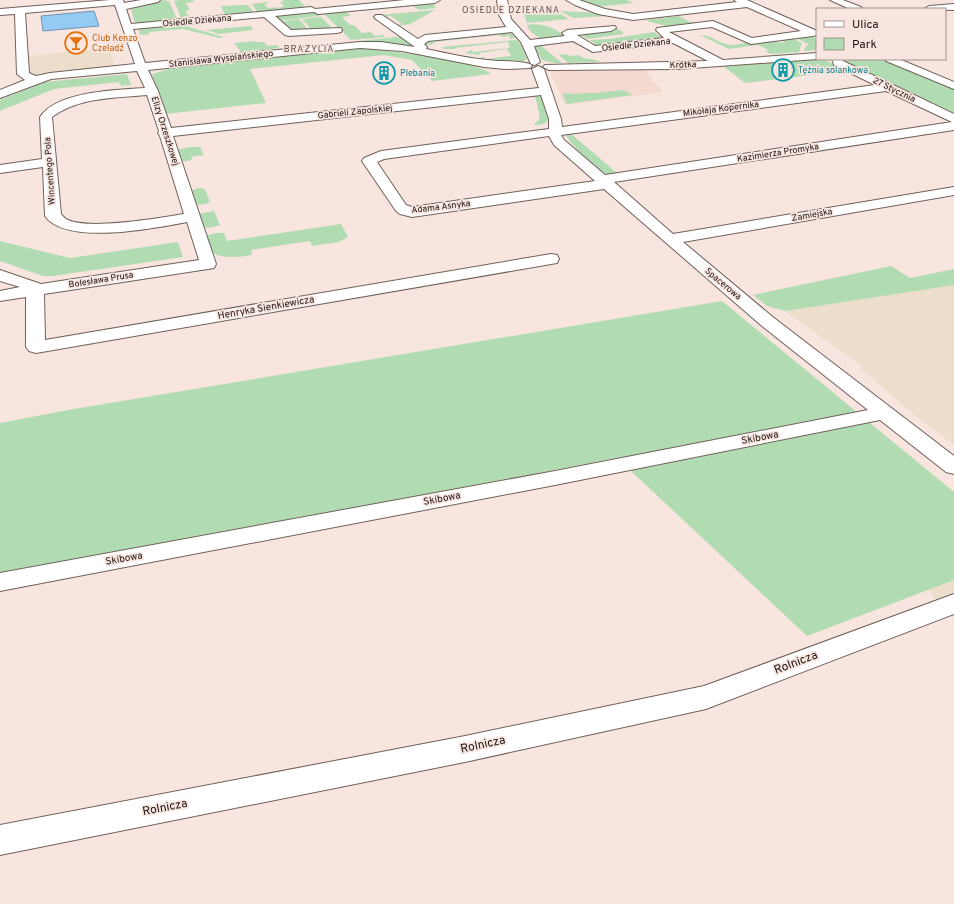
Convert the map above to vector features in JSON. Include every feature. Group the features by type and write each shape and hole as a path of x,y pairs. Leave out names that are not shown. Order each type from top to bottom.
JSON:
{"street":[{"path":"0,12 155,0"},
{"name":"Osiedle Dziekana","path":"127,27 215,15 266,14 345,0"},
{"name":"Osiedle Dziekana","path":"309,6 436,0"},
{"path":"502,0 503,16 527,44 537,66 556,119 554,131"},
{"name":"Osiedle Dziekana","path":"571,0 595,9 622,16 633,17 703,9 743,2"},
{"path":"835,0 855,8"},
{"path":"934,0 954,7"},
{"path":"686,1 703,9"},
{"path":"743,2 815,34"},
{"name":"Elizy Orzeszkowej","path":"119,3 140,67 152,91 164,133 208,264"},
{"path":"309,6 353,45"},
{"path":"942,8 954,7"},
{"path":"20,11 23,74 26,77 36,80"},
{"path":"266,14 289,33 337,30"},
{"path":"379,17 420,46 425,38 512,28"},
{"name":"Osiedle Dziekana","path":"633,17 661,30 672,39 722,64"},
{"path":"791,23 811,21"},
{"name":"Osiedle Dziekana","path":"661,30 713,24 750,41"},
{"name":"Osiedle Dziekana","path":"611,28 567,33 593,49 672,39"},
{"path":"672,39 706,33 712,36"},
{"path":"729,44 815,34"},
{"path":"527,44 576,38"},
{"name":"Stanisława Wyspiańskiego","path":"36,80 50,76 353,45 390,46 493,65 537,66"},
{"name":"Krótka","path":"537,66 572,68 722,64 816,56"},
{"name":"27 Stycznia","path":"838,60 840,64 954,119"},
{"path":"892,60 954,86"},
{"path":"0,94 36,80"},
{"name":"Mikołaja Kopernika","path":"554,131 888,87"},
{"name":"Wincentego Pola","path":"152,91 86,98 57,108 48,114 46,117 53,216 55,220 60,222 86,229 132,226 192,217"},
{"name":"Gabrieli Zapolskiej","path":"164,133 546,91"},
{"name":"Kazimierza Promyka","path":"604,182 954,126"},
{"name":"Spacerowa","path":"554,131 554,136 559,142 768,322 954,467"},
{"name":"Adama Asnyka","path":"554,131 381,155 369,161 401,208 405,211 412,212 604,182"},
{"path":"0,169 42,163"},
{"name":"Zamiejska","path":"670,239 954,191"},
{"name":"Henryka Sienkiewicza","path":"35,290 36,347 551,259"},
{"name":"Bolesława Prusa","path":"0,296 208,264"},
{"path":"3,280 34,286 35,290"},
{"name":"Skibowa","path":"0,582 532,482 884,413"},
{"name":"Rolnicza","path":"0,840 465,749 706,696 954,604"}],"shaded area":[{"path":"110,48 115,67 35,76 34,73 28,73 28,56"},
{"path":"645,70 662,92 565,105 550,71"},
{"path":"954,284 954,445 913,414 860,368 863,367 785,311"},
{"path":"954,580 954,618 927,589"}],"green space":[{"path":"160,0 169,1 178,21 136,26 131,10 144,4"},
{"path":"193,0 194,2 186,3 190,10 185,11 189,17 181,18 174,1"},
{"path":"282,0 299,0 306,8 258,13 252,4 268,2 269,3 265,4 268,8 284,7 280,2 284,2"},
{"path":"581,0 627,0 634,3 594,7"},
{"path":"431,1 436,8 419,10 413,6 347,12 350,16 342,17 350,25 354,25 362,33 371,32 375,36 383,35 385,37 351,40 323,13"},
{"path":"248,5 254,13 225,16 221,6"},
{"path":"521,5 556,11 569,19 527,23"},
{"path":"435,10 410,24 397,26 395,25 402,24 391,16 384,17 380,15"},
{"path":"311,11 320,16 277,21 272,15 311,13"},
{"path":"560,11 599,13 609,16 573,18"},
{"path":"679,16 690,22 709,22 669,26 670,28 660,27 665,26 646,20"},
{"path":"321,17 332,28 313,31 302,19"},
{"path":"299,19 309,31 293,32 279,22"},
{"path":"178,24 224,37 219,38 183,29 149,32 150,34 140,35 138,27"},
{"path":"534,24 548,26 569,37 549,41 545,38 539,38 530,31 527,25"},
{"path":"251,26 253,30 219,34 206,30"},
{"path":"616,28 623,32 623,34 587,39 580,34 574,34"},
{"path":"508,31 516,38 511,39 508,35 504,37 498,35 433,42 434,44 426,45 423,43 424,41"},
{"path":"654,32 661,37 666,37 667,39 595,46 589,44 595,43 589,40 609,39"},
{"path":"700,35 708,36 730,45 757,41 785,42 779,39 790,37 802,43 799,52 771,54 765,51 769,50 758,45 729,49"},
{"path":"808,35 816,39 816,50 803,51 808,44 794,37"},
{"path":"405,36 417,46 351,42"},
{"path":"517,40 521,45 527,59 519,64 476,59 483,57 486,59 511,56 507,49 479,53 480,55 465,53 471,50 473,52 510,48 508,42 454,48 456,49 444,49 441,47"},
{"path":"255,41 264,42 267,46 277,45 279,48 241,52 234,43"},
{"path":"539,44 562,63 542,60 539,55 537,55 532,45"},
{"path":"356,48 405,53 448,60 467,64 491,74 432,81 412,60 384,55 250,69 266,103 165,114 152,74 177,67"},
{"path":"566,54 570,56 578,55 600,62 568,63 559,55"},
{"path":"816,59 825,60 846,71 745,83 723,66"},
{"path":"846,60 888,60 954,88 954,114 845,63"},
{"path":"127,74 131,85 121,86 119,82 54,89 0,111 0,100 45,82"},
{"path":"621,90 632,95 567,104 562,93 596,93"},
{"path":"535,95 542,95 549,120 544,124 534,125 540,118"},
{"path":"570,133 617,173 606,174 595,166 568,138 566,134"},
{"path":"190,147 200,147 204,155 191,157 192,160 181,162 176,150"},
{"path":"199,188 205,189 210,202 195,205 190,191"},
{"path":"214,211 220,225 203,228 199,214"},
{"path":"341,224 348,237 339,242 312,246 310,241 251,250 252,255 237,257 227,257 212,253 205,236 216,233 224,233 227,241"},
{"path":"0,241 70,258 178,242 183,257 53,276 43,276 0,261"},
{"path":"891,266 910,278 954,269 954,285 785,311 767,306 753,295"},
{"path":"722,301 954,492 954,580 807,636 632,472 621,457 141,549 0,574 0,423 68,410"}],"water":[{"path":"94,11 99,26 43,31 41,16"}],"place":[{"name":"Club Kenzo Czeladź","path":"76,43"},
{"name":"Tężnia solankowa","path":"783,70"},
{"name":"Plebania","path":"384,73"}],"district":[{"name":"OSIEDLE DZIEKANA","path":"511,10"},
{"name":"BRAZYLIA","path":"309,49"}]}
